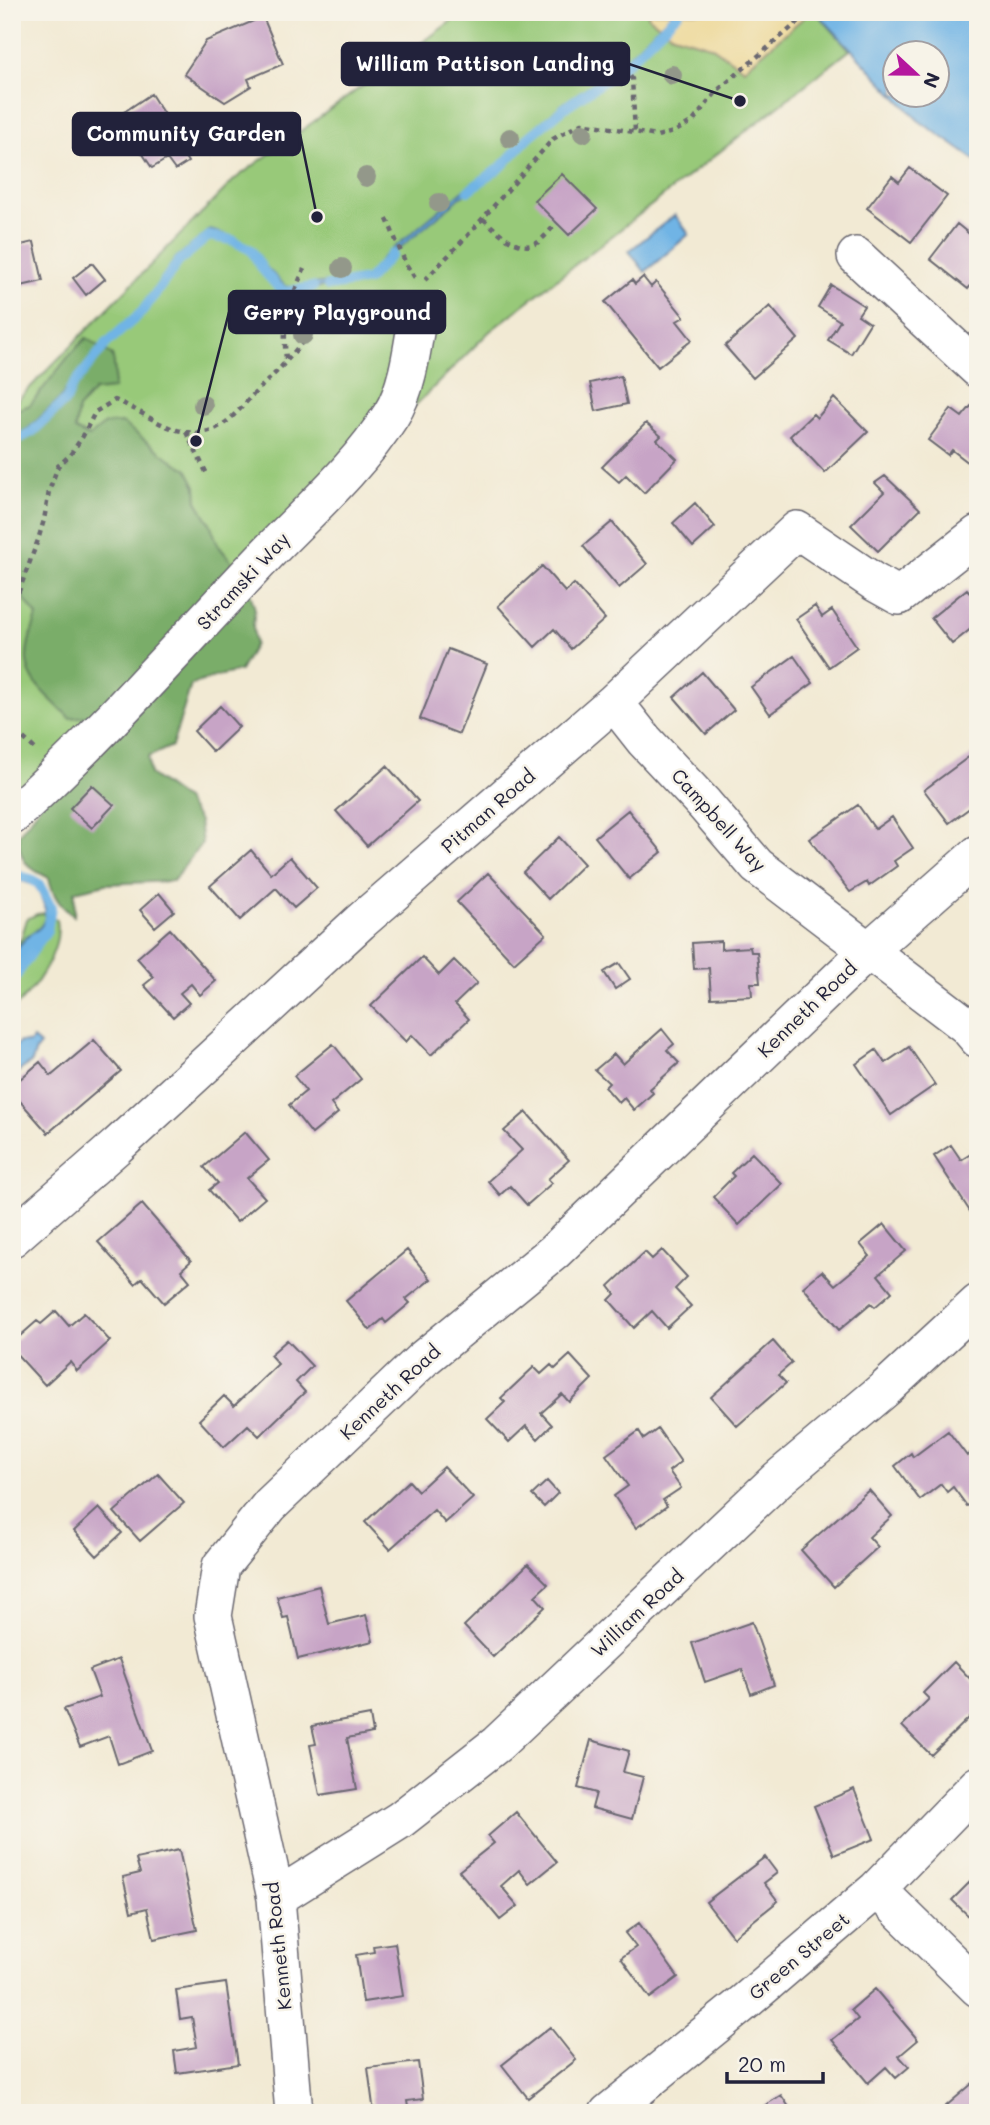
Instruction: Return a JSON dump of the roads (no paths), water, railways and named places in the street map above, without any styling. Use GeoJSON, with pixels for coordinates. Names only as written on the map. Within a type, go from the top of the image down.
{"type":"FeatureCollection","features":[{"type":"Feature","properties":{"kind":"street"},"geometry":{"type":"LineString","coordinates":[[856,256],[978,369]]}},
{"type":"Feature","properties":{"kind":"street","name":"Stramski Way"},"geometry":{"type":"LineString","coordinates":[[12,816],[181,648],[264,557],[358,462],[393,412],[409,367],[418,313]]}},
{"type":"Feature","properties":{"kind":"street","name":"Pitman Road"},"geometry":{"type":"LineString","coordinates":[[12,1238],[117,1146],[360,922],[614,702],[797,530],[899,596],[978,534]]}},
{"type":"Feature","properties":{"kind":"street","name":"Campbell Way"},"geometry":{"type":"LineString","coordinates":[[614,702],[644,740],[757,866],[967,1026],[978,1039]]}},
{"type":"Feature","properties":{"kind":"street","name":"Kenneth Road"},"geometry":{"type":"LineString","coordinates":[[295,2113],[276,1898],[213,1616],[221,1566],[270,1505],[413,1368],[554,1252],[868,951],[978,854]]}},
{"type":"Feature","properties":{"kind":"street","name":"William Road"},"geometry":{"type":"LineString","coordinates":[[276,1898],[400,1821],[497,1744],[778,1479],[886,1388],[978,1303]]}},
{"type":"Feature","properties":{"kind":"street","name":"Green Street"},"geometry":{"type":"LineString","coordinates":[[608,2113],[746,2001],[877,1889],[978,1786]]}},
{"type":"Feature","properties":{"kind":"street"},"geometry":{"type":"LineString","coordinates":[[877,1889],[978,1988]]}},
{"type":"Feature","properties":{"kind":"water"},"geometry":{"type":"Polygon","coordinates":[[[673,12],[679,12],[620,70],[568,105],[529,137],[501,167],[469,190],[384,261],[368,280],[285,292],[263,270],[251,250],[232,240],[209,236],[179,261],[142,312],[107,343],[71,388],[67,399],[32,432],[12,442],[12,438],[29,428],[62,397],[105,340],[139,310],[176,258],[210,230],[234,237],[254,248],[265,266],[286,287],[367,278],[382,258],[467,187],[499,164],[527,134],[565,102],[616,68],[673,12]]]}},
{"type":"Feature","properties":{"kind":"water"},"geometry":{"type":"Polygon","coordinates":[[[816,12],[978,12],[978,162],[918,120],[907,108],[951,108],[951,38],[881,38],[881,81],[816,12]]]}},
{"type":"Feature","properties":{"kind":"water"},"geometry":{"type":"Polygon","coordinates":[[[675,215],[689,234],[645,272],[629,251],[675,215]]]}},
{"type":"Feature","properties":{"kind":"water"},"geometry":{"type":"Polygon","coordinates":[[[12,874],[39,884],[50,911],[47,930],[12,983],[12,953],[42,924],[45,913],[35,885],[12,878],[12,874]]]}},
{"type":"Feature","properties":{"kind":"water"},"geometry":{"type":"Polygon","coordinates":[[[33,1039],[40,1045],[32,1062],[12,1076],[12,1049],[20,1042],[30,1043],[33,1039]]]}},
{"type":"Feature","properties":{"kind":"waterway"},"geometry":{"type":"LineString","coordinates":[[468,191],[501,167],[529,137],[568,105],[620,70],[679,12]]}},
{"type":"Feature","properties":{"kind":"waterway"},"geometry":{"type":"LineString","coordinates":[[12,442],[32,432],[67,399],[71,388],[107,343],[142,312],[179,261],[209,236],[232,240],[251,250],[263,270],[285,292],[313,287]]}},
{"type":"Feature","properties":{"kind":"waterway"},"geometry":{"type":"LineString","coordinates":[[328,286],[368,280],[392,254]]}},
{"type":"Feature","properties":{"kind":"waterway"},"geometry":{"type":"LineString","coordinates":[[12,874],[39,884],[51,907],[47,930],[16,976]]}},
{"type":"Feature","properties":{"kind":"place","name":"William Pattison Landing"},"geometry":{"type":"Point","coordinates":[740,101]}},
{"type":"Feature","properties":{"kind":"place","name":"Community Garden"},"geometry":{"type":"Point","coordinates":[317,217]}},
{"type":"Feature","properties":{"kind":"place","name":"Gerry Playground"},"geometry":{"type":"Point","coordinates":[196,441]}}]}
